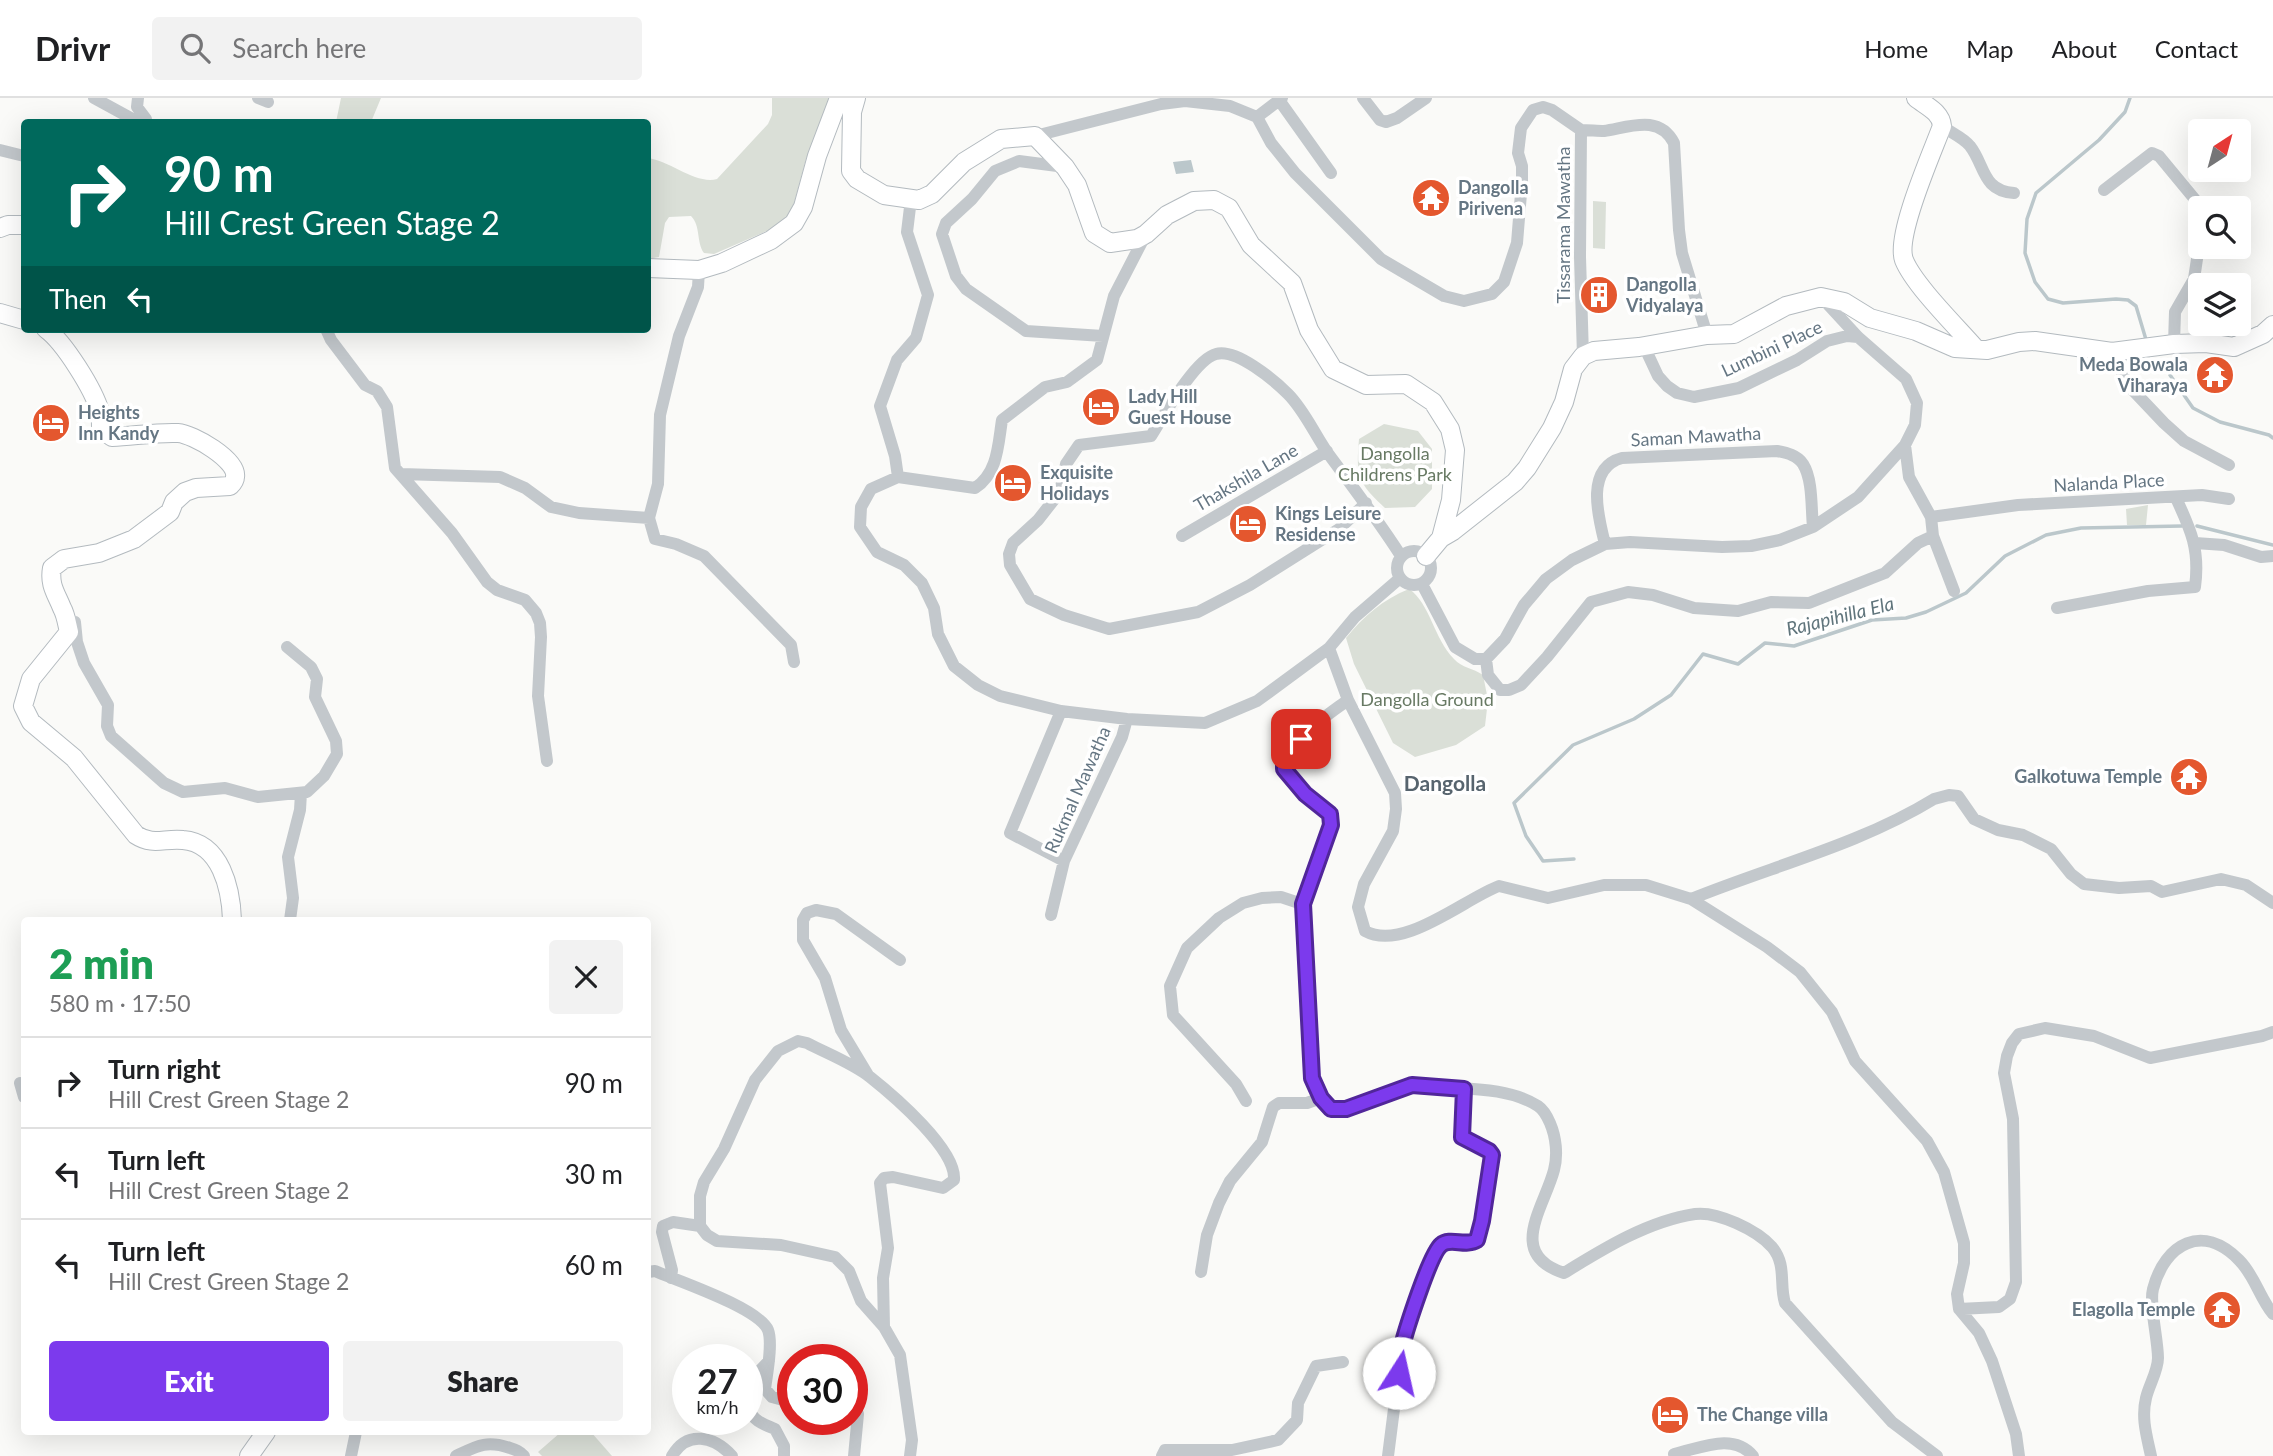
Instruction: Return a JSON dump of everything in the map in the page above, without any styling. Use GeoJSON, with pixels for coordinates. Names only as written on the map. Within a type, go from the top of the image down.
{"type":"FeatureCollection","features":[{"type":"Feature","properties":{"kind":"street"},"geometry":{"type":"LineString","coordinates":[[94,98],[138,119]]}},
{"type":"Feature","properties":{"kind":"street"},"geometry":{"type":"LineString","coordinates":[[651,268],[699,270],[722,263],[771,240],[794,223],[803,207],[817,156],[839,98]]}},
{"type":"Feature","properties":{"kind":"street"},"geometry":{"type":"LineString","coordinates":[[856,98],[852,112],[851,171],[857,179],[884,195],[919,200],[932,194],[964,162],[1001,139],[1035,136],[1185,99],[1230,106],[1257,117],[1280,99],[1331,173]]}},
{"type":"Feature","properties":{"kind":"street"},"geometry":{"type":"LineString","coordinates":[[1363,98],[1380,120],[1386,122],[1397,118],[1426,98]]}},
{"type":"Feature","properties":{"kind":"street"},"geometry":{"type":"LineString","coordinates":[[1916,98],[1935,112],[1941,119],[1942,126],[1905,228],[1902,248],[1905,260],[1919,282],[1976,349]]}},
{"type":"Feature","properties":{"kind":"street"},"geometry":{"type":"LineString","coordinates":[[134,101],[141,119]]}},
{"type":"Feature","properties":{"kind":"street","name":"Tissarama Mawatha"},"geometry":{"type":"LineString","coordinates":[[1257,117],[1271,143],[1295,173],[1381,259],[1444,296],[1464,301],[1492,294],[1504,282],[1517,243],[1522,196],[1522,166],[1518,153],[1521,128],[1533,110],[1543,107],[1552,110],[1581,130],[1580,257],[1583,356]]}},
{"type":"Feature","properties":{"kind":"street"},"geometry":{"type":"LineString","coordinates":[[1581,130],[1604,131],[1633,124],[1654,125],[1670,135],[1675,152],[1682,253],[1707,335]]}},
{"type":"Feature","properties":{"kind":"street"},"geometry":{"type":"LineString","coordinates":[[1942,126],[1970,145],[1986,180],[2006,192],[2014,192]]}},
{"type":"Feature","properties":{"kind":"street"},"geometry":{"type":"LineString","coordinates":[[1035,136],[1065,167],[1077,185],[1094,233],[1110,243],[1137,239],[1167,215],[1194,201],[1214,200],[1229,208],[1251,244],[1292,283],[1310,330],[1333,369],[1366,385],[1406,384],[1433,402],[1450,429],[1455,450],[1451,500],[1441,538]]}},
{"type":"Feature","properties":{"kind":"street"},"geometry":{"type":"LineString","coordinates":[[0,150],[21,155]]}},
{"type":"Feature","properties":{"kind":"street"},"geometry":{"type":"LineString","coordinates":[[2104,190],[2151,153],[2158,156],[2192,196]]}},
{"type":"Feature","properties":{"kind":"street"},"geometry":{"type":"LineString","coordinates":[[1065,167],[1019,162],[995,171],[972,200],[946,223],[942,234],[956,276],[966,289],[1026,331],[1103,336]]}},
{"type":"Feature","properties":{"kind":"street"},"geometry":{"type":"LineString","coordinates":[[898,477],[895,456],[880,406],[897,360],[916,338],[928,295],[906,232],[911,199]]}},
{"type":"Feature","properties":{"kind":"street"},"geometry":{"type":"LineString","coordinates":[[0,228],[21,225]]}},
{"type":"Feature","properties":{"kind":"street"},"geometry":{"type":"LineString","coordinates":[[1146,234],[1114,296],[1097,360],[1067,382],[1045,387],[1002,420],[995,461],[984,482],[975,488],[898,477],[871,489],[860,507],[860,527],[877,552],[904,565],[922,583],[934,608],[938,634],[954,666],[978,685],[1000,696],[1061,711],[1128,719],[1205,723],[1257,701],[1329,648],[1354,617],[1399,579]]}},
{"type":"Feature","properties":{"kind":"street"},"geometry":{"type":"LineString","coordinates":[[2174,344],[2175,312],[2194,279],[2197,259]]}},
{"type":"Feature","properties":{"kind":"street"},"geometry":{"type":"LineString","coordinates":[[699,270],[698,287],[679,335],[660,415],[658,484],[649,518],[655,539],[676,544],[704,556],[791,645],[794,662]]}},
{"type":"Feature","properties":{"kind":"street"},"geometry":{"type":"LineString","coordinates":[[1423,584],[1455,647],[1475,659],[1486,659],[1505,639],[1524,605],[1546,579],[1572,560],[1605,544],[1630,542],[1722,547],[1780,540],[1813,527],[1858,497],[1905,445],[1915,425],[1917,403],[1906,379],[1858,337],[1821,297]]}},
{"type":"Feature","properties":{"kind":"street"},"geometry":{"type":"LineString","coordinates":[[1426,556],[1441,538],[1515,482],[1527,468],[1552,428],[1564,401],[1573,369],[1583,356],[1594,351],[1707,335],[1734,334],[1786,306],[1821,297],[1844,302],[1870,318],[1916,331],[1955,348],[1987,350],[2035,341],[2112,352],[2174,344],[2206,343],[2234,347],[2263,334],[2273,325]]}},
{"type":"Feature","properties":{"kind":"street"},"geometry":{"type":"LineString","coordinates":[[0,313],[21,319]]}},
{"type":"Feature","properties":{"kind":"street"},"geometry":{"type":"LineString","coordinates":[[51,333],[86,383],[100,412],[101,429],[112,438],[180,433],[215,450],[228,461],[235,473],[235,479],[230,486],[196,488],[185,492],[174,502],[170,512],[134,539],[99,553],[64,559],[52,568],[50,579],[55,596],[63,609],[69,632],[31,679],[23,706],[31,722],[74,758],[136,835],[146,841],[183,840],[197,843],[209,851],[222,868],[231,900],[232,917]]}},
{"type":"Feature","properties":{"kind":"street"},"geometry":{"type":"LineString","coordinates":[[328,333],[365,385],[377,391],[387,407],[395,468],[452,533],[487,582],[497,590],[525,600],[536,612],[541,637],[538,696],[547,761]]}},
{"type":"Feature","properties":{"kind":"street","name":"Lumbini Place"},"geometry":{"type":"LineString","coordinates":[[1644,346],[1658,376],[1667,386],[1677,393],[1694,397],[1739,388],[1797,360],[1827,341],[1858,337]]}},
{"type":"Feature","properties":{"kind":"street"},"geometry":{"type":"LineString","coordinates":[[1366,503],[1339,529],[1250,585],[1198,612],[1109,629],[1064,615],[1030,599],[1010,565],[1009,554],[1013,543],[1038,520],[1060,492],[1066,464],[1079,445],[1151,436],[1183,384],[1213,354],[1224,352],[1242,358],[1289,395],[1327,452],[1366,503],[1401,556]]}},
{"type":"Feature","properties":{"kind":"street"},"geometry":{"type":"LineString","coordinates":[[2112,352],[2128,385],[2164,423],[2184,441],[2229,465]]}},
{"type":"Feature","properties":{"kind":"street"},"geometry":{"type":"LineString","coordinates":[[1905,445],[1909,477],[1931,517],[1933,536],[1954,591]]}},
{"type":"Feature","properties":{"kind":"street","name":"Saman Mawatha"},"geometry":{"type":"LineString","coordinates":[[1605,544],[1596,488],[1603,470],[1611,461],[1622,458],[1777,451],[1793,454],[1803,463],[1809,483],[1813,527]]}},
{"type":"Feature","properties":{"kind":"street","name":"Thakshila Lane"},"geometry":{"type":"LineString","coordinates":[[1182,536],[1327,452]]}},
{"type":"Feature","properties":{"kind":"street"},"geometry":{"type":"LineString","coordinates":[[401,474],[500,477],[525,488],[551,507],[579,513],[649,518]]}},
{"type":"Feature","properties":{"kind":"street"},"geometry":{"type":"LineString","coordinates":[[2176,498],[2202,495],[2229,499]]}},
{"type":"Feature","properties":{"kind":"street","name":"Nalanda Place"},"geometry":{"type":"LineString","coordinates":[[1931,517],[2018,505],[2176,498],[2195,543],[2195,587],[2148,592],[2057,608]]}},
{"type":"Feature","properties":{"kind":"street"},"geometry":{"type":"LineString","coordinates":[[1486,659],[1488,675],[1500,690],[1509,690],[1521,685],[1548,657],[1591,602],[1628,592],[1653,595],[1694,608],[1738,611],[1771,602],[1810,603],[1885,573],[1918,544],[1933,536]]}},
{"type":"Feature","properties":{"kind":"street"},"geometry":{"type":"LineString","coordinates":[[2195,543],[2224,545],[2261,557],[2273,556]]}},
{"type":"Feature","properties":{"kind":"street"},"geometry":{"type":"LineString","coordinates":[[1416,551],[1426,556],[1432,571],[1423,584],[1407,585],[1399,579],[1396,568],[1401,556],[1416,551]]}},
{"type":"Feature","properties":{"kind":"street"},"geometry":{"type":"LineString","coordinates":[[63,609],[70,612],[75,622],[77,642],[85,663],[108,705],[107,726],[111,736],[164,783],[183,792],[225,788],[258,797],[301,793],[307,792],[324,776],[337,754],[335,741],[315,697],[317,679],[311,667],[286,647]]}},
{"type":"Feature","properties":{"kind":"street"},"geometry":{"type":"LineString","coordinates":[[1329,648],[1348,700],[1395,793],[1396,809],[1392,831],[1364,884],[1358,907],[1365,931],[1374,936],[1403,933],[1435,921],[1499,886],[1548,898],[1604,885],[1646,885],[1691,899],[1767,947],[1800,972],[1832,1012],[1855,1061],[1927,1141],[1944,1172],[1964,1243],[1964,1263],[1957,1294],[1959,1309],[1979,1333],[1992,1361],[2016,1434],[2019,1456]]}},
{"type":"Feature","properties":{"kind":"street"},"geometry":{"type":"LineString","coordinates":[[1348,700],[1313,727],[1284,760],[1284,769],[1298,786],[1330,814],[1331,825],[1303,904],[1312,1078],[1321,1098],[1331,1109],[1346,1109],[1412,1085],[1508,1094],[1539,1106],[1546,1114],[1554,1133],[1556,1151],[1555,1169],[1533,1225],[1533,1241],[1536,1256],[1550,1269],[1564,1273],[1597,1252],[1653,1226],[1697,1214],[1721,1218],[1749,1229],[1773,1248],[1783,1272],[1782,1293],[1785,1303],[1892,1422],[1937,1456]]}},
{"type":"Feature","properties":{"kind":"street"},"geometry":{"type":"LineString","coordinates":[[1061,711],[1010,833],[1064,861]]}},
{"type":"Feature","properties":{"kind":"street","name":"Rukmal Mawatha"},"geometry":{"type":"LineString","coordinates":[[1051,915],[1064,861],[1128,719]]}},
{"type":"Feature","properties":{"kind":"street"},"geometry":{"type":"LineString","coordinates":[[290,917],[293,898],[288,857],[300,810],[301,793]]}},
{"type":"Feature","properties":{"kind":"street"},"geometry":{"type":"LineString","coordinates":[[1691,899],[1746,876],[1826,850],[1934,799],[1949,795],[1958,796],[1974,819],[1998,830],[2023,835],[2051,849],[2071,874],[2084,884],[2119,888],[2151,886],[2162,892],[2221,879],[2246,885],[2273,903]]}},
{"type":"Feature","properties":{"kind":"street"},"geometry":{"type":"LineString","coordinates":[[1246,1101],[1236,1084],[1173,1015],[1170,986],[1187,948],[1219,918],[1243,903],[1281,897],[1303,904]]}},
{"type":"Feature","properties":{"kind":"street"},"geometry":{"type":"LineString","coordinates":[[868,1075],[841,1030],[825,978],[803,940],[803,920],[807,913],[816,909],[836,914],[900,960]]}},
{"type":"Feature","properties":{"kind":"street"},"geometry":{"type":"LineString","coordinates":[[1959,1309],[1999,1307],[2011,1299],[2016,1282],[2013,1119],[2004,1073],[2012,1043],[2020,1034],[2045,1028],[2094,1036],[2150,1058],[2273,1032]]}},
{"type":"Feature","properties":{"kind":"street"},"geometry":{"type":"LineString","coordinates":[[884,1327],[883,1278],[888,1248],[880,1183],[884,1178],[893,1177],[943,1188],[954,1180],[952,1162],[936,1139],[868,1075],[807,1043],[798,1041],[778,1051],[755,1080],[724,1149],[704,1182],[700,1196],[700,1226],[707,1235],[718,1241],[780,1245],[835,1257],[849,1271],[861,1301],[884,1327],[900,1355],[912,1440],[910,1456]]}},
{"type":"Feature","properties":{"kind":"street"},"geometry":{"type":"LineString","coordinates":[[1388,1456],[1402,1346],[1428,1270],[1440,1246],[1447,1242],[1471,1243],[1477,1240],[1482,1221],[1492,1155],[1462,1137],[1464,1089]]}},
{"type":"Feature","properties":{"kind":"street"},"geometry":{"type":"LineString","coordinates":[[1201,1272],[1208,1235],[1219,1203],[1230,1181],[1262,1142],[1273,1107],[1279,1102],[1307,1102],[1321,1098]]}},
{"type":"Feature","properties":{"kind":"street"},"geometry":{"type":"LineString","coordinates":[[671,1278],[672,1270],[662,1232],[663,1226],[673,1222],[700,1226]]}},
{"type":"Feature","properties":{"kind":"street"},"geometry":{"type":"LineString","coordinates":[[2151,1456],[2143,1416],[2158,1361],[2153,1290],[2167,1259],[2183,1243],[2199,1240],[2216,1244],[2238,1259],[2255,1280],[2273,1314]]}},
{"type":"Feature","properties":{"kind":"street"},"geometry":{"type":"LineString","coordinates":[[651,1272],[740,1306],[761,1320],[769,1331],[765,1389],[777,1398]]}},
{"type":"Feature","properties":{"kind":"street"},"geometry":{"type":"LineString","coordinates":[[763,1367],[769,1361]]}},
{"type":"Feature","properties":{"kind":"street"},"geometry":{"type":"LineString","coordinates":[[1162,1456],[1165,1450],[1233,1450],[1279,1440],[1297,1419],[1298,1403],[1316,1367],[1343,1362]]}},
{"type":"Feature","properties":{"kind":"street"},"geometry":{"type":"LineString","coordinates":[[763,1424],[775,1429],[783,1446],[784,1456]]}},
{"type":"Feature","properties":{"kind":"street"},"geometry":{"type":"LineString","coordinates":[[249,1456],[264,1435]]}},
{"type":"Feature","properties":{"kind":"street"},"geometry":{"type":"LineString","coordinates":[[351,1456],[355,1435]]}},
{"type":"Feature","properties":{"kind":"street"},"geometry":{"type":"LineString","coordinates":[[854,1456],[856,1435]]}},
{"type":"Feature","properties":{"kind":"street"},"geometry":{"type":"LineString","coordinates":[[672,1456],[679,1444],[686,1440],[702,1438],[726,1449],[732,1456]]}},
{"type":"Feature","properties":{"kind":"street"},"geometry":{"type":"LineString","coordinates":[[1674,1454],[1728,1441],[1747,1449],[1753,1456]]}},
{"type":"Feature","properties":{"kind":"street"},"geometry":{"type":"LineString","coordinates":[[456,1456],[480,1445],[494,1443],[520,1451],[524,1456]]}},
{"type":"Feature","properties":{"kind":"green space"},"geometry":{"type":"Polygon","coordinates":[[[341,98],[381,98],[372,119],[337,119],[341,98]]]}},
{"type":"Feature","properties":{"kind":"green space"},"geometry":{"type":"Polygon","coordinates":[[[772,98],[830,98],[806,159],[793,207],[786,218],[776,227],[714,254],[704,253],[691,216],[669,217],[665,223],[659,257],[651,258],[651,159],[701,179],[717,179],[768,124],[772,115],[772,98]]]}},
{"type":"Feature","properties":{"kind":"green space"},"geometry":{"type":"Polygon","coordinates":[[[1593,201],[1606,202],[1605,249],[1593,248],[1593,201]]]}},
{"type":"Feature","properties":{"kind":"green space","name":"Dangolla Childrens Park"},"geometry":{"type":"Polygon","coordinates":[[[1384,424],[1418,431],[1432,449],[1432,489],[1415,507],[1385,508],[1360,478],[1359,439],[1384,424]]]}},
{"type":"Feature","properties":{"kind":"green space"},"geometry":{"type":"Polygon","coordinates":[[[2148,505],[2146,525],[2127,525],[2126,509],[2148,505]]]}},
{"type":"Feature","properties":{"kind":"green space","name":"Dangolla Ground"},"geometry":{"type":"Polygon","coordinates":[[[1409,589],[1422,603],[1447,651],[1461,664],[1483,675],[1488,700],[1485,726],[1456,745],[1415,757],[1393,743],[1354,664],[1346,638],[1374,609],[1409,589]]]}},
{"type":"Feature","properties":{"kind":"green space"},"geometry":{"type":"Polygon","coordinates":[[[558,1435],[594,1435],[612,1456],[542,1456],[538,1452],[558,1435]]]}},
{"type":"Feature","properties":{"kind":"shaded area"},"geometry":{"type":"Polygon","coordinates":[[[1191,160],[1194,172],[1176,174],[1173,162],[1191,160]]]}},
{"type":"Feature","properties":{"kind":"waterway","name":"Rajapihilla Ela"},"geometry":{"type":"LineString","coordinates":[[2130,98],[2125,112],[2099,140],[2036,193],[2027,219],[2025,253],[2035,282],[2048,299],[2063,303],[2128,300],[2136,306],[2147,343]]}},
{"type":"Feature","properties":{"kind":"waterway","name":"Rajapihilla Ela"},"geometry":{"type":"LineString","coordinates":[[2170,375],[2193,408],[2220,422],[2273,438]]}},
{"type":"Feature","properties":{"kind":"waterway","name":"Rajapihilla Ela"},"geometry":{"type":"LineString","coordinates":[[1574,859],[1543,861],[1526,836],[1514,803],[1573,745],[1634,719],[1671,695],[1703,654],[1738,664],[1765,643],[1794,646],[1872,620],[1906,618],[1926,612],[1966,593],[2005,556],[2046,535],[2081,528],[2182,526]]}},
{"type":"Feature","properties":{"kind":"waterway","name":"Rajapihilla Ela"},"geometry":{"type":"LineString","coordinates":[[2197,526],[2273,545]]}},
{"type":"Feature","properties":{"kind":"place","name":"Dangolla Pirivena"},"geometry":{"type":"Point","coordinates":[1431,198]}},
{"type":"Feature","properties":{"kind":"place","name":"Dangolla Vidyalaya"},"geometry":{"type":"Point","coordinates":[1599,295]}},
{"type":"Feature","properties":{"kind":"place","name":"Meda Bowala Viharaya"},"geometry":{"type":"Point","coordinates":[2215,375]}},
{"type":"Feature","properties":{"kind":"place","name":"Lady Hill Guest House"},"geometry":{"type":"Point","coordinates":[1101,407]}},
{"type":"Feature","properties":{"kind":"place","name":"Heights Inn Kandy"},"geometry":{"type":"Point","coordinates":[51,423]}},
{"type":"Feature","properties":{"kind":"place","name":"Exquisite Holidays"},"geometry":{"type":"Point","coordinates":[1013,483]}},
{"type":"Feature","properties":{"kind":"place","name":"Kings Leisure Residense"},"geometry":{"type":"Point","coordinates":[1248,524]}},
{"type":"Feature","properties":{"kind":"place","name":"Galkotuwa Temple"},"geometry":{"type":"Point","coordinates":[2189,777]}},
{"type":"Feature","properties":{"kind":"place","name":"Elagolla Temple"},"geometry":{"type":"Point","coordinates":[2222,1310]}},
{"type":"Feature","properties":{"kind":"place","name":"The Change villa"},"geometry":{"type":"Point","coordinates":[1670,1415]}},
{"type":"Feature","properties":{"kind":"district","name":"Dangolla"},"geometry":{"type":"Point","coordinates":[1445,784]}},
{"type":"Feature","properties":{"kind":"route"},"geometry":{"type":"LineString","coordinates":[[1301,739],[1284,760],[1284,769],[1305,794],[1330,814],[1331,825],[1303,904],[1312,1078],[1321,1098],[1331,1109],[1346,1109],[1412,1085],[1464,1089],[1462,1137],[1492,1155],[1477,1240],[1471,1243],[1447,1242],[1440,1246],[1428,1270],[1402,1346],[1399,1373]]}}]}
